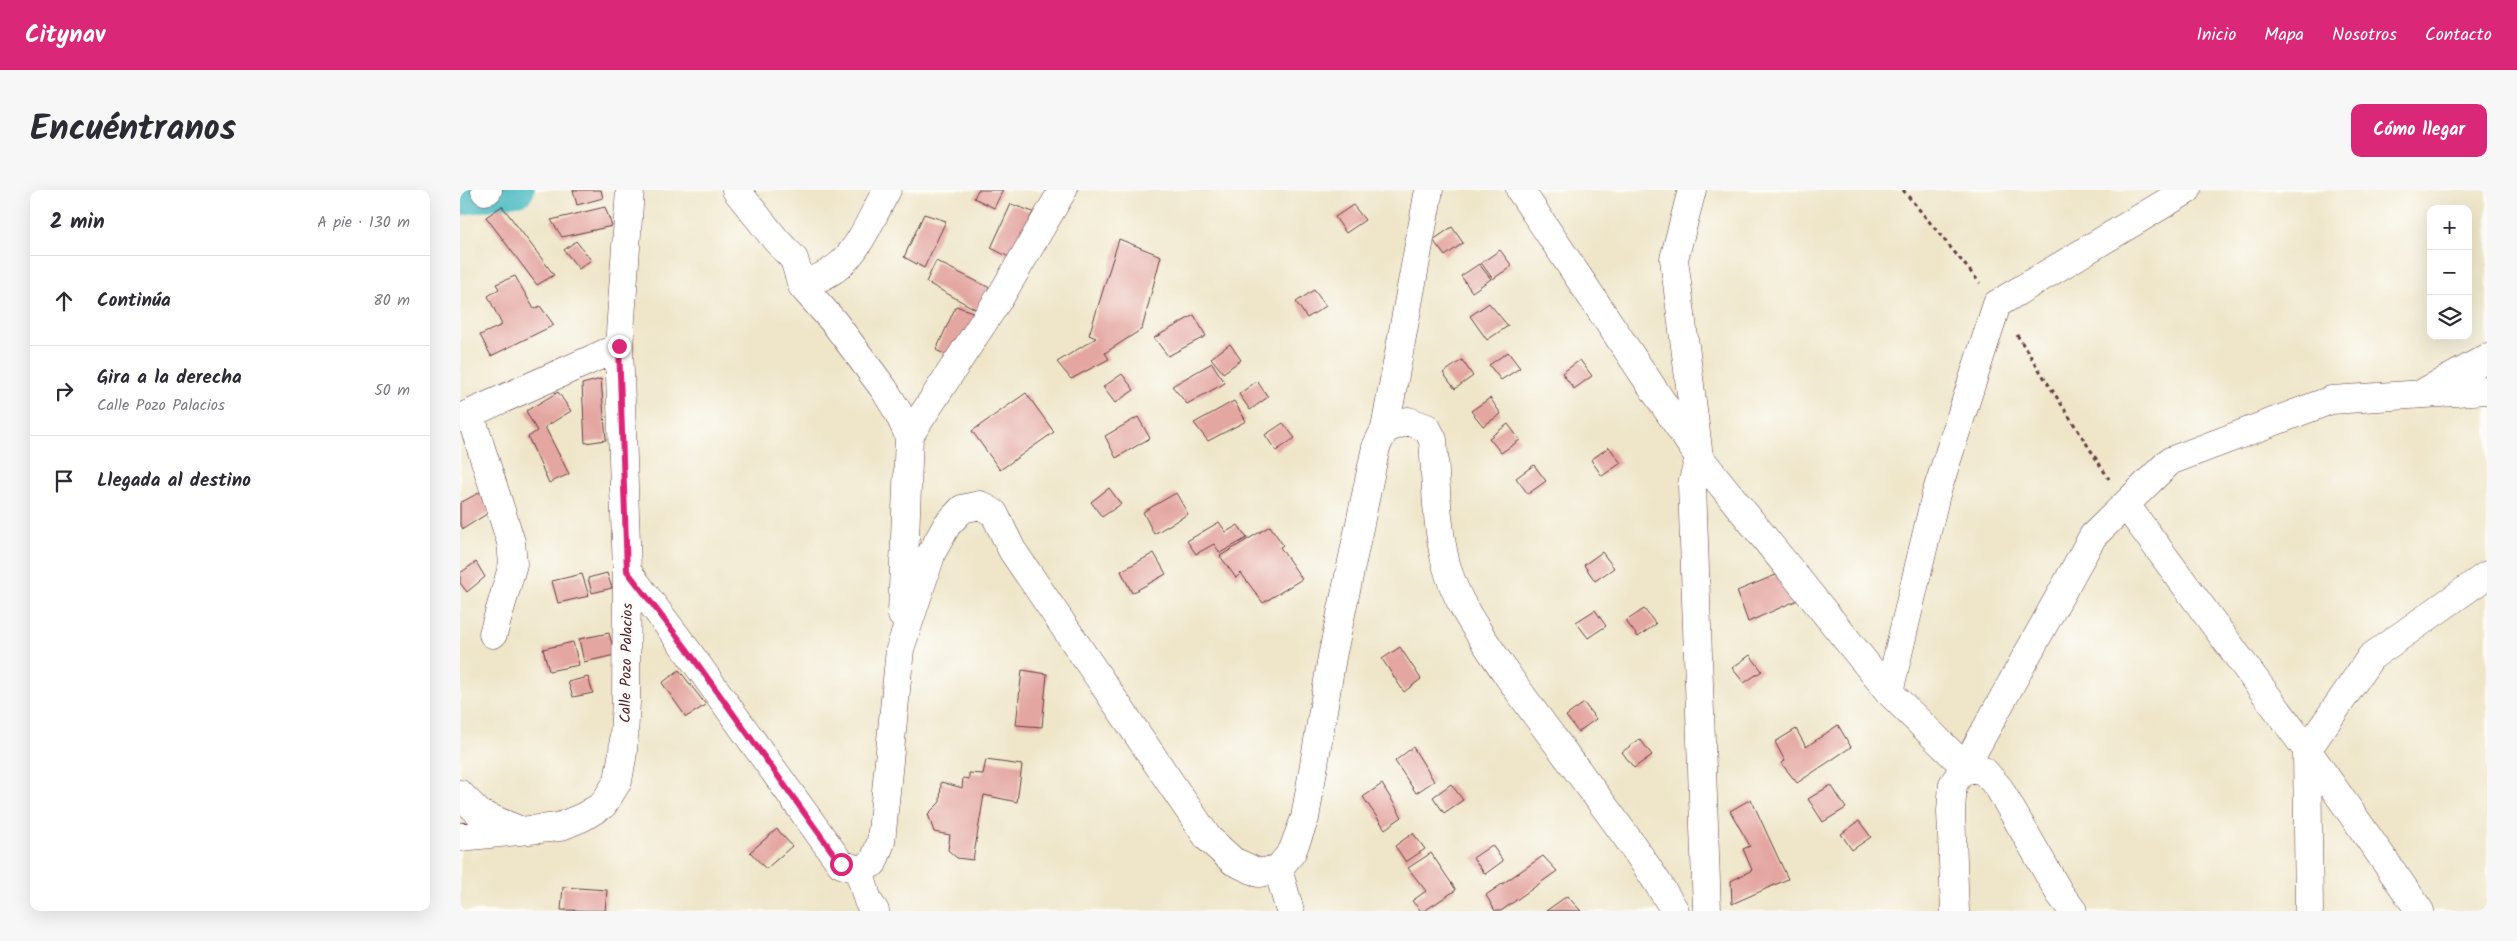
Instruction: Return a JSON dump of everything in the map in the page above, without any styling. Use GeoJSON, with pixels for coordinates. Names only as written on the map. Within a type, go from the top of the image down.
{"type":"FeatureCollection","features":[{"type":"Feature","properties":{"kind":"street","name":"Calle Pozo Palacios"},"geometry":{"type":"LineString","coordinates":[[460,838],[559,827],[583,817],[602,805],[618,781],[623,752],[626,702],[627,571],[619,346],[630,190]]}},
{"type":"Feature","properties":{"kind":"street"},"geometry":{"type":"LineString","coordinates":[[627,571],[686,648],[841,864],[858,870],[872,863],[881,842],[900,649],[908,436],[898,412],[884,389],[834,322],[802,286],[794,259],[776,240],[736,190]]}},
{"type":"Feature","properties":{"kind":"street"},"geometry":{"type":"LineString","coordinates":[[802,286],[827,274],[842,264],[852,253],[886,190]]}},
{"type":"Feature","properties":{"kind":"street"},"geometry":{"type":"LineString","coordinates":[[908,436],[1002,294],[1063,190]]}},
{"type":"Feature","properties":{"kind":"street"},"geometry":{"type":"LineString","coordinates":[[900,649],[932,552],[947,524],[962,509],[980,505],[994,513],[1012,550],[1208,838],[1233,861],[1259,873],[1278,869],[1292,852],[1305,818],[1332,657],[1376,447],[1385,428],[1430,190]]}},
{"type":"Feature","properties":{"kind":"street"},"geometry":{"type":"LineString","coordinates":[[1520,190],[1699,457],[1889,692],[1965,767],[1984,771],[1999,788],[2060,894],[2073,911]]}},
{"type":"Feature","properties":{"kind":"street"},"geometry":{"type":"LineString","coordinates":[[1692,190],[1674,259],[1699,457],[1692,485],[1707,911]]}},
{"type":"Feature","properties":{"kind":"street"},"geometry":{"type":"LineString","coordinates":[[1889,692],[1936,494],[1997,304],[2187,190]]}},
{"type":"Feature","properties":{"kind":"street"},"geometry":{"type":"LineString","coordinates":[[493,634],[513,564],[511,542],[465,416],[619,346]]}},
{"type":"Feature","properties":{"kind":"street"},"geometry":{"type":"LineString","coordinates":[[2418,395],[2487,358]]}},
{"type":"Feature","properties":{"kind":"street"},"geometry":{"type":"LineString","coordinates":[[1955,911],[1951,811],[1953,784],[1965,767],[2093,536],[2170,461],[2330,400],[2487,390]]}},
{"type":"Feature","properties":{"kind":"street"},"geometry":{"type":"LineString","coordinates":[[1385,428],[1408,421],[1427,428],[1433,440],[1440,533],[1446,565],[1462,604],[1533,712],[1600,798],[1653,874],[1675,911]]}},
{"type":"Feature","properties":{"kind":"street"},"geometry":{"type":"LineString","coordinates":[[2126,505],[2307,750],[2420,911]]}},
{"type":"Feature","properties":{"kind":"street"},"geometry":{"type":"LineString","coordinates":[[2309,911],[2307,750],[2371,658],[2487,575]]}},
{"type":"Feature","properties":{"kind":"street"},"geometry":{"type":"LineString","coordinates":[[460,794],[480,814],[522,831]]}},
{"type":"Feature","properties":{"kind":"street"},"geometry":{"type":"LineString","coordinates":[[1278,869],[1290,911]]}},
{"type":"Feature","properties":{"kind":"street"},"geometry":{"type":"LineString","coordinates":[[858,870],[868,901],[875,911]]}},
{"type":"Feature","properties":{"kind":"path"},"geometry":{"type":"LineString","coordinates":[[1903,190],[1997,304],[2126,505]]}},
{"type":"Feature","properties":{"kind":"building"},"geometry":{"type":"Polygon","coordinates":[[[573,190],[601,190],[603,198],[577,205],[573,190]]]}},
{"type":"Feature","properties":{"kind":"building"},"geometry":{"type":"Polygon","coordinates":[[[978,190],[1003,190],[994,208],[974,198],[978,190]]]}},
{"type":"Feature","properties":{"kind":"building"},"geometry":{"type":"Polygon","coordinates":[[[1011,204],[1033,212],[1011,258],[991,248],[1011,204]]]}},
{"type":"Feature","properties":{"kind":"building"},"geometry":{"type":"Polygon","coordinates":[[[1353,205],[1365,220],[1346,233],[1335,217],[1353,205]]]}},
{"type":"Feature","properties":{"kind":"building"},"geometry":{"type":"Polygon","coordinates":[[[502,206],[554,275],[537,285],[486,217],[502,206]]]}},
{"type":"Feature","properties":{"kind":"building"},"geometry":{"type":"Polygon","coordinates":[[[605,207],[612,226],[562,237],[551,220],[605,207]]]}},
{"type":"Feature","properties":{"kind":"building"},"geometry":{"type":"Polygon","coordinates":[[[924,214],[946,221],[924,268],[904,257],[924,214]]]}},
{"type":"Feature","properties":{"kind":"building"},"geometry":{"type":"Polygon","coordinates":[[[1452,227],[1463,243],[1445,256],[1433,240],[1452,227]]]}},
{"type":"Feature","properties":{"kind":"building"},"geometry":{"type":"Polygon","coordinates":[[[1119,239],[1161,256],[1142,329],[1105,353],[1109,359],[1071,379],[1057,362],[1096,338],[1089,335],[1119,239]]]}},
{"type":"Feature","properties":{"kind":"building"},"geometry":{"type":"Polygon","coordinates":[[[576,241],[591,260],[579,269],[564,250],[576,241]]]}},
{"type":"Feature","properties":{"kind":"building"},"geometry":{"type":"Polygon","coordinates":[[[1500,250],[1512,266],[1493,279],[1481,263],[1500,250]]]}},
{"type":"Feature","properties":{"kind":"building"},"geometry":{"type":"Polygon","coordinates":[[[936,261],[990,288],[977,310],[926,282],[936,261]]]}},
{"type":"Feature","properties":{"kind":"building"},"geometry":{"type":"Polygon","coordinates":[[[1479,264],[1491,279],[1472,292],[1461,276],[1479,264]]]}},
{"type":"Feature","properties":{"kind":"building"},"geometry":{"type":"Polygon","coordinates":[[[515,276],[534,309],[540,306],[554,325],[491,356],[480,335],[502,325],[488,296],[499,289],[496,284],[515,276]]]}},
{"type":"Feature","properties":{"kind":"building"},"geometry":{"type":"Polygon","coordinates":[[[1314,290],[1326,306],[1307,318],[1296,302],[1314,290]]]}},
{"type":"Feature","properties":{"kind":"building"},"geometry":{"type":"Polygon","coordinates":[[[1489,303],[1508,326],[1487,340],[1470,316],[1489,303]]]}},
{"type":"Feature","properties":{"kind":"building"},"geometry":{"type":"Polygon","coordinates":[[[956,306],[978,314],[956,360],[936,350],[956,306]]]}},
{"type":"Feature","properties":{"kind":"building"},"geometry":{"type":"Polygon","coordinates":[[[1194,315],[1206,336],[1168,356],[1154,338],[1194,315]]]}},
{"type":"Feature","properties":{"kind":"building"},"geometry":{"type":"Polygon","coordinates":[[[1230,344],[1241,360],[1223,373],[1211,358],[1230,344]]]}},
{"type":"Feature","properties":{"kind":"building"},"geometry":{"type":"Polygon","coordinates":[[[1508,352],[1520,368],[1501,380],[1489,365],[1508,352]]]}},
{"type":"Feature","properties":{"kind":"building"},"geometry":{"type":"Polygon","coordinates":[[[1462,360],[1473,376],[1455,389],[1443,373],[1462,360]]]}},
{"type":"Feature","properties":{"kind":"building"},"geometry":{"type":"Polygon","coordinates":[[[1580,360],[1592,376],[1574,389],[1562,373],[1580,360]]]}},
{"type":"Feature","properties":{"kind":"building"},"geometry":{"type":"Polygon","coordinates":[[[1212,363],[1225,383],[1187,404],[1172,386],[1212,363]]]}},
{"type":"Feature","properties":{"kind":"building"},"geometry":{"type":"Polygon","coordinates":[[[1122,374],[1134,390],[1115,403],[1103,387],[1122,374]]]}},
{"type":"Feature","properties":{"kind":"building"},"geometry":{"type":"Polygon","coordinates":[[[601,379],[606,440],[585,443],[582,384],[601,379]]]}},
{"type":"Feature","properties":{"kind":"building"},"geometry":{"type":"Polygon","coordinates":[[[1257,381],[1268,397],[1250,410],[1239,394],[1257,381]]]}},
{"type":"Feature","properties":{"kind":"building"},"geometry":{"type":"Polygon","coordinates":[[[558,392],[571,411],[545,427],[569,474],[549,483],[528,437],[537,431],[526,411],[558,392]]]}},
{"type":"Feature","properties":{"kind":"building"},"geometry":{"type":"Polygon","coordinates":[[[1026,393],[1054,432],[1000,470],[972,431],[1026,393]]]}},
{"type":"Feature","properties":{"kind":"building"},"geometry":{"type":"Polygon","coordinates":[[[1490,398],[1501,414],[1483,426],[1471,411],[1490,398]]]}},
{"type":"Feature","properties":{"kind":"building"},"geometry":{"type":"Polygon","coordinates":[[[1234,401],[1246,421],[1208,441],[1194,423],[1234,401]]]}},
{"type":"Feature","properties":{"kind":"building"},"geometry":{"type":"Polygon","coordinates":[[[1138,417],[1150,438],[1116,458],[1105,436],[1138,417]]]}},
{"type":"Feature","properties":{"kind":"building"},"geometry":{"type":"Polygon","coordinates":[[[1283,423],[1295,438],[1276,451],[1265,435],[1283,423]]]}},
{"type":"Feature","properties":{"kind":"building"},"geometry":{"type":"Polygon","coordinates":[[[1508,424],[1520,440],[1501,453],[1489,438],[1508,424]]]}},
{"type":"Feature","properties":{"kind":"building"},"geometry":{"type":"Polygon","coordinates":[[[1609,447],[1621,463],[1602,476],[1591,460],[1609,447]]]}},
{"type":"Feature","properties":{"kind":"building"},"geometry":{"type":"Polygon","coordinates":[[[1534,465],[1546,481],[1528,494],[1516,478],[1534,465]]]}},
{"type":"Feature","properties":{"kind":"building"},"geometry":{"type":"Polygon","coordinates":[[[1109,488],[1121,504],[1102,517],[1091,502],[1109,488]]]}},
{"type":"Feature","properties":{"kind":"building"},"geometry":{"type":"Polygon","coordinates":[[[484,490],[496,508],[463,529],[460,524],[460,503],[484,490]]]}},
{"type":"Feature","properties":{"kind":"building"},"geometry":{"type":"Polygon","coordinates":[[[1176,493],[1188,514],[1154,534],[1143,512],[1176,493]]]}},
{"type":"Feature","properties":{"kind":"building"},"geometry":{"type":"Polygon","coordinates":[[[1219,522],[1226,532],[1238,525],[1247,538],[1220,553],[1214,544],[1196,554],[1187,541],[1219,522]]]}},
{"type":"Feature","properties":{"kind":"building"},"geometry":{"type":"Polygon","coordinates":[[[1270,526],[1283,545],[1280,547],[1302,579],[1263,603],[1241,573],[1236,578],[1220,556],[1270,526]]]}},
{"type":"Feature","properties":{"kind":"building"},"geometry":{"type":"Polygon","coordinates":[[[1602,552],[1614,568],[1595,581],[1584,565],[1602,552]]]}},
{"type":"Feature","properties":{"kind":"building"},"geometry":{"type":"Polygon","coordinates":[[[1154,553],[1166,574],[1132,593],[1121,571],[1154,553]]]}},
{"type":"Feature","properties":{"kind":"building"},"geometry":{"type":"Polygon","coordinates":[[[476,562],[485,577],[467,592],[460,583],[460,573],[476,562]]]}},
{"type":"Feature","properties":{"kind":"building"},"geometry":{"type":"Polygon","coordinates":[[[1783,572],[1800,599],[1748,622],[1737,591],[1783,572]]]}},
{"type":"Feature","properties":{"kind":"building"},"geometry":{"type":"Polygon","coordinates":[[[607,573],[612,588],[592,593],[588,578],[607,573]]]}},
{"type":"Feature","properties":{"kind":"building"},"geometry":{"type":"Polygon","coordinates":[[[582,574],[589,596],[558,603],[552,581],[582,574]]]}},
{"type":"Feature","properties":{"kind":"building"},"geometry":{"type":"Polygon","coordinates":[[[1644,609],[1656,624],[1638,637],[1626,621],[1644,609]]]}},
{"type":"Feature","properties":{"kind":"building"},"geometry":{"type":"Polygon","coordinates":[[[1595,610],[1606,626],[1588,638],[1576,622],[1595,610]]]}},
{"type":"Feature","properties":{"kind":"building"},"geometry":{"type":"Polygon","coordinates":[[[609,633],[615,655],[584,662],[579,639],[609,633]]]}},
{"type":"Feature","properties":{"kind":"building"},"geometry":{"type":"Polygon","coordinates":[[[573,642],[579,665],[549,671],[543,649],[573,642]]]}},
{"type":"Feature","properties":{"kind":"building"},"geometry":{"type":"Polygon","coordinates":[[[1400,647],[1421,679],[1404,692],[1382,659],[1400,647]]]}},
{"type":"Feature","properties":{"kind":"building"},"geometry":{"type":"Polygon","coordinates":[[[1750,655],[1762,671],[1744,683],[1732,668],[1750,655]]]}},
{"type":"Feature","properties":{"kind":"building"},"geometry":{"type":"Polygon","coordinates":[[[679,670],[706,705],[686,717],[662,683],[679,670]]]}},
{"type":"Feature","properties":{"kind":"building"},"geometry":{"type":"Polygon","coordinates":[[[1022,670],[1047,674],[1042,727],[1016,725],[1022,670]]]}},
{"type":"Feature","properties":{"kind":"building"},"geometry":{"type":"Polygon","coordinates":[[[588,677],[593,693],[573,697],[568,682],[588,677]]]}},
{"type":"Feature","properties":{"kind":"building"},"geometry":{"type":"Polygon","coordinates":[[[1584,703],[1596,719],[1578,732],[1566,716],[1584,703]]]}},
{"type":"Feature","properties":{"kind":"building"},"geometry":{"type":"Polygon","coordinates":[[[1838,725],[1851,747],[1797,783],[1781,763],[1785,761],[1775,742],[1796,729],[1806,747],[1838,725]]]}},
{"type":"Feature","properties":{"kind":"building"},"geometry":{"type":"Polygon","coordinates":[[[1640,739],[1652,755],[1634,768],[1622,752],[1640,739]]]}},
{"type":"Feature","properties":{"kind":"building"},"geometry":{"type":"Polygon","coordinates":[[[1413,747],[1434,781],[1416,793],[1395,761],[1413,747]]]}},
{"type":"Feature","properties":{"kind":"building"},"geometry":{"type":"Polygon","coordinates":[[[986,760],[1022,765],[1017,802],[984,795],[973,860],[957,858],[948,850],[950,835],[934,832],[928,814],[940,802],[941,782],[962,788],[963,778],[969,779],[969,773],[983,774],[986,760]]]}},
{"type":"Feature","properties":{"kind":"building"},"geometry":{"type":"Polygon","coordinates":[[[1382,784],[1402,817],[1385,829],[1363,797],[1382,784]]]}},
{"type":"Feature","properties":{"kind":"building"},"geometry":{"type":"Polygon","coordinates":[[[1451,784],[1463,800],[1444,813],[1433,797],[1451,784]]]}},
{"type":"Feature","properties":{"kind":"building"},"geometry":{"type":"Polygon","coordinates":[[[1831,785],[1846,808],[1823,822],[1808,799],[1831,785]]]}},
{"type":"Feature","properties":{"kind":"building"},"geometry":{"type":"Polygon","coordinates":[[[1751,799],[1788,879],[1732,904],[1731,881],[1752,870],[1743,849],[1750,846],[1730,811],[1751,799]]]}},
{"type":"Feature","properties":{"kind":"building"},"geometry":{"type":"Polygon","coordinates":[[[1859,821],[1871,837],[1852,850],[1841,834],[1859,821]]]}},
{"type":"Feature","properties":{"kind":"building"},"geometry":{"type":"Polygon","coordinates":[[[777,829],[792,846],[766,869],[750,852],[777,829]]]}},
{"type":"Feature","properties":{"kind":"building"},"geometry":{"type":"Polygon","coordinates":[[[1413,833],[1425,849],[1406,862],[1395,846],[1413,833]]]}},
{"type":"Feature","properties":{"kind":"building"},"geometry":{"type":"Polygon","coordinates":[[[1492,845],[1503,861],[1485,874],[1473,858],[1492,845]]]}},
{"type":"Feature","properties":{"kind":"building"},"geometry":{"type":"Polygon","coordinates":[[[1431,853],[1456,890],[1424,911],[1421,911],[1412,901],[1426,891],[1408,868],[1431,853]]]}},
{"type":"Feature","properties":{"kind":"building"},"geometry":{"type":"Polygon","coordinates":[[[1543,856],[1557,871],[1501,911],[1495,911],[1486,895],[1543,856]]]}},
{"type":"Feature","properties":{"kind":"building"},"geometry":{"type":"Polygon","coordinates":[[[563,887],[607,890],[605,911],[561,910],[563,887]]]}},
{"type":"Feature","properties":{"kind":"building"},"geometry":{"type":"Polygon","coordinates":[[[1567,896],[1581,911],[1546,911],[1567,896]]]}},
{"type":"Feature","properties":{"kind":"waterway"},"geometry":{"type":"LineString","coordinates":[[460,200],[519,190]]}},
{"type":"Feature","properties":{"kind":"route"},"geometry":{"type":"LineString","coordinates":[[619,346],[627,571],[686,648],[841,864]]}}]}
